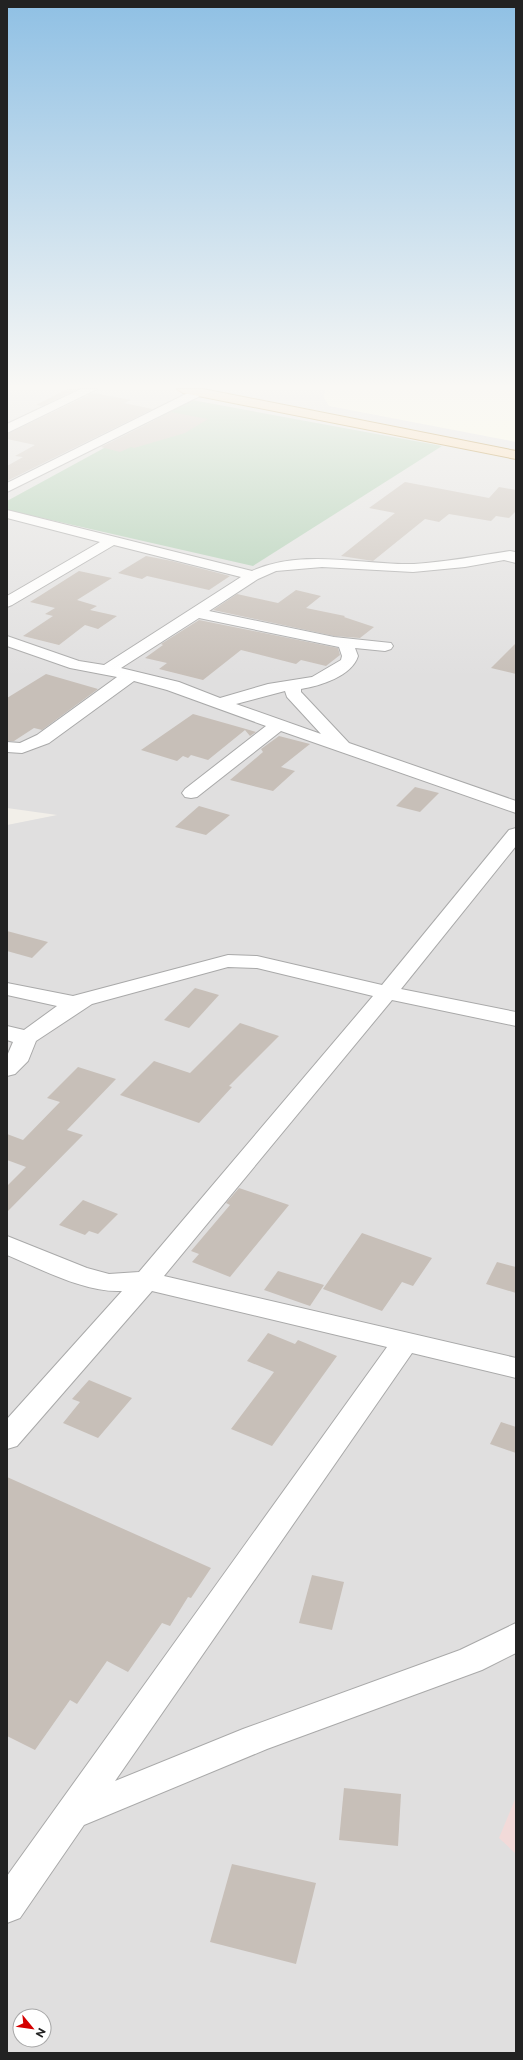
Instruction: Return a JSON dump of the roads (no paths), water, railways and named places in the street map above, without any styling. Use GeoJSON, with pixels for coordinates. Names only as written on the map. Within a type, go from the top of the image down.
{"type":"FeatureCollection","features":[{"type":"Feature","properties":{"kind":"street"},"geometry":{"type":"LineString","coordinates":[[7,514],[253,576]]}},
{"type":"Feature","properties":{"kind":"street"},"geometry":{"type":"LineString","coordinates":[[7,602],[111,541]]}},
{"type":"Feature","properties":{"kind":"street"},"geometry":{"type":"LineString","coordinates":[[106,671],[253,576],[273,567],[322,563],[413,568],[465,563],[510,555],[510,558],[516,559]]}},
{"type":"Feature","properties":{"kind":"street"},"geometry":{"type":"LineString","coordinates":[[196,613],[346,644],[385,646]]}},
{"type":"Feature","properties":{"kind":"street"},"geometry":{"type":"LineString","coordinates":[[7,641],[76,665],[131,675],[173,686],[278,725],[516,807]]}},
{"type":"Feature","properties":{"kind":"street"},"geometry":{"type":"LineString","coordinates":[[219,704],[293,684],[317,680],[342,666],[350,659],[346,644]]}},
{"type":"Feature","properties":{"kind":"street"},"geometry":{"type":"LineString","coordinates":[[7,747],[22,748],[43,738],[131,675]]}},
{"type":"Feature","properties":{"kind":"street"},"geometry":{"type":"LineString","coordinates":[[293,684],[293,693],[321,725],[346,748]]}},
{"type":"Feature","properties":{"kind":"street"},"geometry":{"type":"LineString","coordinates":[[191,793],[278,725]]}},
{"type":"Feature","properties":{"kind":"street"},"geometry":{"type":"LineString","coordinates":[[7,1438],[146,1281],[387,993],[516,834]]}},
{"type":"Feature","properties":{"kind":"street"},"geometry":{"type":"LineString","coordinates":[[7,1068],[20,1056],[16,1035],[32,1035],[74,1002],[228,962],[238,961],[257,962],[387,993],[516,1019]]}},
{"type":"Feature","properties":{"kind":"street"},"geometry":{"type":"LineString","coordinates":[[7,989],[74,1002]]}},
{"type":"Feature","properties":{"kind":"street"},"geometry":{"type":"LineString","coordinates":[[7,1245],[78,1274],[109,1283],[146,1281],[516,1368]]}},
{"type":"Feature","properties":{"kind":"street"},"geometry":{"type":"LineString","coordinates":[[7,1906],[405,1342]]}},
{"type":"Feature","properties":{"kind":"street"},"geometry":{"type":"LineString","coordinates":[[70,1815],[256,1739],[471,1660],[516,1636]]}}]}
